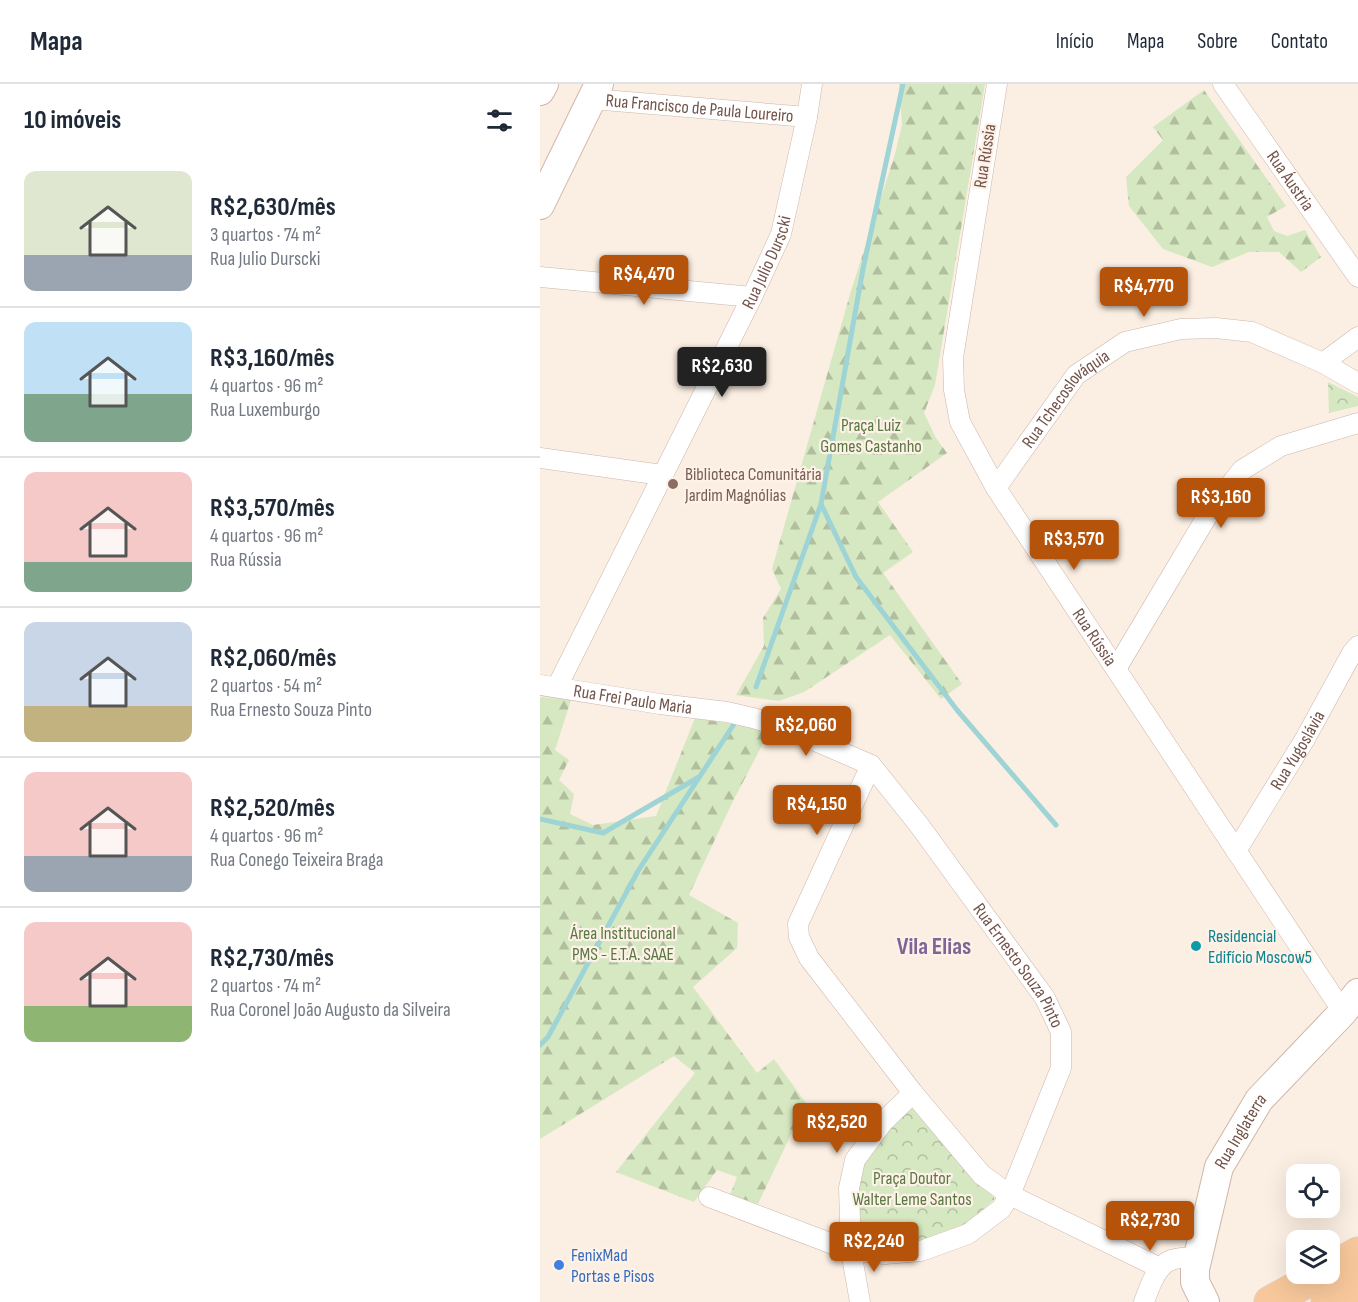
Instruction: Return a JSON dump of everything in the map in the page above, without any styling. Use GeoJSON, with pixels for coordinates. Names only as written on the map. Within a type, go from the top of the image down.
{"type":"FeatureCollection","features":[{"type":"Feature","properties":{"kind":"main road"},"geometry":{"type":"LineString","coordinates":[[1270,1302],[1338,1287],[1358,1253]]}},
{"type":"Feature","properties":{"kind":"street"},"geometry":{"type":"LineString","coordinates":[[540,91],[544,84]]}},
{"type":"Feature","properties":{"kind":"street","name":"Rua Julio Durscki"},"geometry":{"type":"LineString","coordinates":[[549,686],[662,475],[752,297],[781,234],[812,84]]}},
{"type":"Feature","properties":{"kind":"street","name":"Rua Rússia"},"geometry":{"type":"LineString","coordinates":[[997,84],[953,358],[954,390],[960,422],[996,488],[1236,851],[1351,1003]]}},
{"type":"Feature","properties":{"kind":"street","name":"Rua Áustria"},"geometry":{"type":"LineString","coordinates":[[1223,84],[1358,277]]}},
{"type":"Feature","properties":{"kind":"street"},"geometry":{"type":"LineString","coordinates":[[540,205],[596,92]]}},
{"type":"Feature","properties":{"kind":"street","name":"Rua Francisco de Paula Loureiro"},"geometry":{"type":"LineString","coordinates":[[596,92],[807,117]]}},
{"type":"Feature","properties":{"kind":"street"},"geometry":{"type":"LineString","coordinates":[[540,277],[752,297]]}},
{"type":"Feature","properties":{"kind":"street","name":"Rua Tchecoslováquia"},"geometry":{"type":"LineString","coordinates":[[996,488],[1076,375],[1125,342],[1181,329],[1216,328],[1252,332],[1323,363],[1358,382]]}},
{"type":"Feature","properties":{"kind":"street"},"geometry":{"type":"LineString","coordinates":[[1323,363],[1358,337]]}},
{"type":"Feature","properties":{"kind":"street"},"geometry":{"type":"LineString","coordinates":[[1116,669],[1212,508],[1242,470],[1281,446],[1358,423]]}},
{"type":"Feature","properties":{"kind":"street"},"geometry":{"type":"LineString","coordinates":[[540,458],[662,475]]}},
{"type":"Feature","properties":{"kind":"street","name":"Rua Yugoslávia"},"geometry":{"type":"LineString","coordinates":[[1236,851],[1305,739],[1358,646]]}},
{"type":"Feature","properties":{"kind":"street","name":"Rua Frei Paulo Maria"},"geometry":{"type":"LineString","coordinates":[[549,686],[660,704],[728,712]]}},
{"type":"Feature","properties":{"kind":"street","name":"Rua Ernesto Souza Pinto"},"geometry":{"type":"LineString","coordinates":[[709,1197],[851,1251],[885,1254],[921,1251],[968,1234],[1001,1209],[1010,1196],[1061,1068],[1061,1032],[1045,998],[919,825],[871,765],[783,727],[728,712]]}},
{"type":"Feature","properties":{"kind":"street"},"geometry":{"type":"LineString","coordinates":[[871,765],[798,924],[799,937],[809,958],[913,1093],[982,1175],[1010,1196],[1160,1268]]}},
{"type":"Feature","properties":{"kind":"street","name":"Rua Inglaterra"},"geometry":{"type":"LineString","coordinates":[[1204,1302],[1195,1282],[1195,1269],[1219,1167],[1259,1100],[1351,1003]]}},
{"type":"Feature","properties":{"kind":"street"},"geometry":{"type":"LineString","coordinates":[[861,1302],[851,1251],[849,1188],[855,1160],[883,1122],[913,1093]]}},
{"type":"Feature","properties":{"kind":"street"},"geometry":{"type":"LineString","coordinates":[[1144,1302],[1160,1268],[1169,1261],[1197,1257]]}},
{"type":"Feature","properties":{"kind":"green space","name":"Praça Luiz Gomes Castanho"},"geometry":{"type":"Polygon","coordinates":[[[899,84],[985,84],[935,385],[924,413],[936,438],[947,453],[878,502],[913,552],[883,573],[962,684],[941,699],[890,635],[804,692],[779,701],[736,695],[764,646],[763,618],[781,589],[772,569],[850,294],[895,154],[902,125],[899,84]]]}},
{"type":"Feature","properties":{"kind":"green space"},"geometry":{"type":"Polygon","coordinates":[[[1204,90],[1286,206],[1267,217],[1274,231],[1287,236],[1305,230],[1321,257],[1301,272],[1279,252],[1249,252],[1212,267],[1163,249],[1129,206],[1126,177],[1163,140],[1153,127],[1204,90]]]}},
{"type":"Feature","properties":{"kind":"green space"},"geometry":{"type":"Polygon","coordinates":[[[1328,382],[1358,397],[1358,406],[1329,413],[1328,382]]]}},
{"type":"Feature","properties":{"kind":"green space","name":"Área Institucional PMS - E.T.A. SAAE"},"geometry":{"type":"Polygon","coordinates":[[[540,697],[571,700],[555,750],[569,760],[559,780],[574,794],[570,814],[593,825],[656,816],[695,718],[770,730],[732,803],[689,895],[738,923],[737,948],[693,987],[757,1073],[774,1059],[806,1103],[758,1204],[730,1195],[737,1177],[717,1170],[694,1202],[616,1172],[695,1073],[674,1056],[540,1139],[540,697]]]}},
{"type":"Feature","properties":{"kind":"green space","name":"Praça Doutor Walter Leme Santos"},"geometry":{"type":"Polygon","coordinates":[[[910,1101],[995,1199],[965,1225],[922,1244],[890,1246],[868,1244],[859,1241],[858,1161],[910,1101]]]}},
{"type":"Feature","properties":{"kind":"waterway"},"geometry":{"type":"LineString","coordinates":[[756,687],[821,504],[863,269],[903,84]]}},
{"type":"Feature","properties":{"kind":"waterway"},"geometry":{"type":"LineString","coordinates":[[821,504],[856,577],[957,710],[1056,825]]}},
{"type":"Feature","properties":{"kind":"waterway"},"geometry":{"type":"LineString","coordinates":[[540,1045],[548,1037],[638,871],[736,721]]}},
{"type":"Feature","properties":{"kind":"waterway"},"geometry":{"type":"LineString","coordinates":[[540,819],[603,833],[699,777]]}},
{"type":"Feature","properties":{"kind":"place","name":"Biblioteca Comunitária Jardim Magnólias"},"geometry":{"type":"Point","coordinates":[673,484]}},
{"type":"Feature","properties":{"kind":"place","name":"Residencial Edifício Moscow5"},"geometry":{"type":"Point","coordinates":[1196,946]}},
{"type":"Feature","properties":{"kind":"place","name":"FenixMad Portas e Pisos"},"geometry":{"type":"Point","coordinates":[559,1265]}},
{"type":"Feature","properties":{"kind":"district","name":"Vila Elias"},"geometry":{"type":"Point","coordinates":[934,946]}}]}
